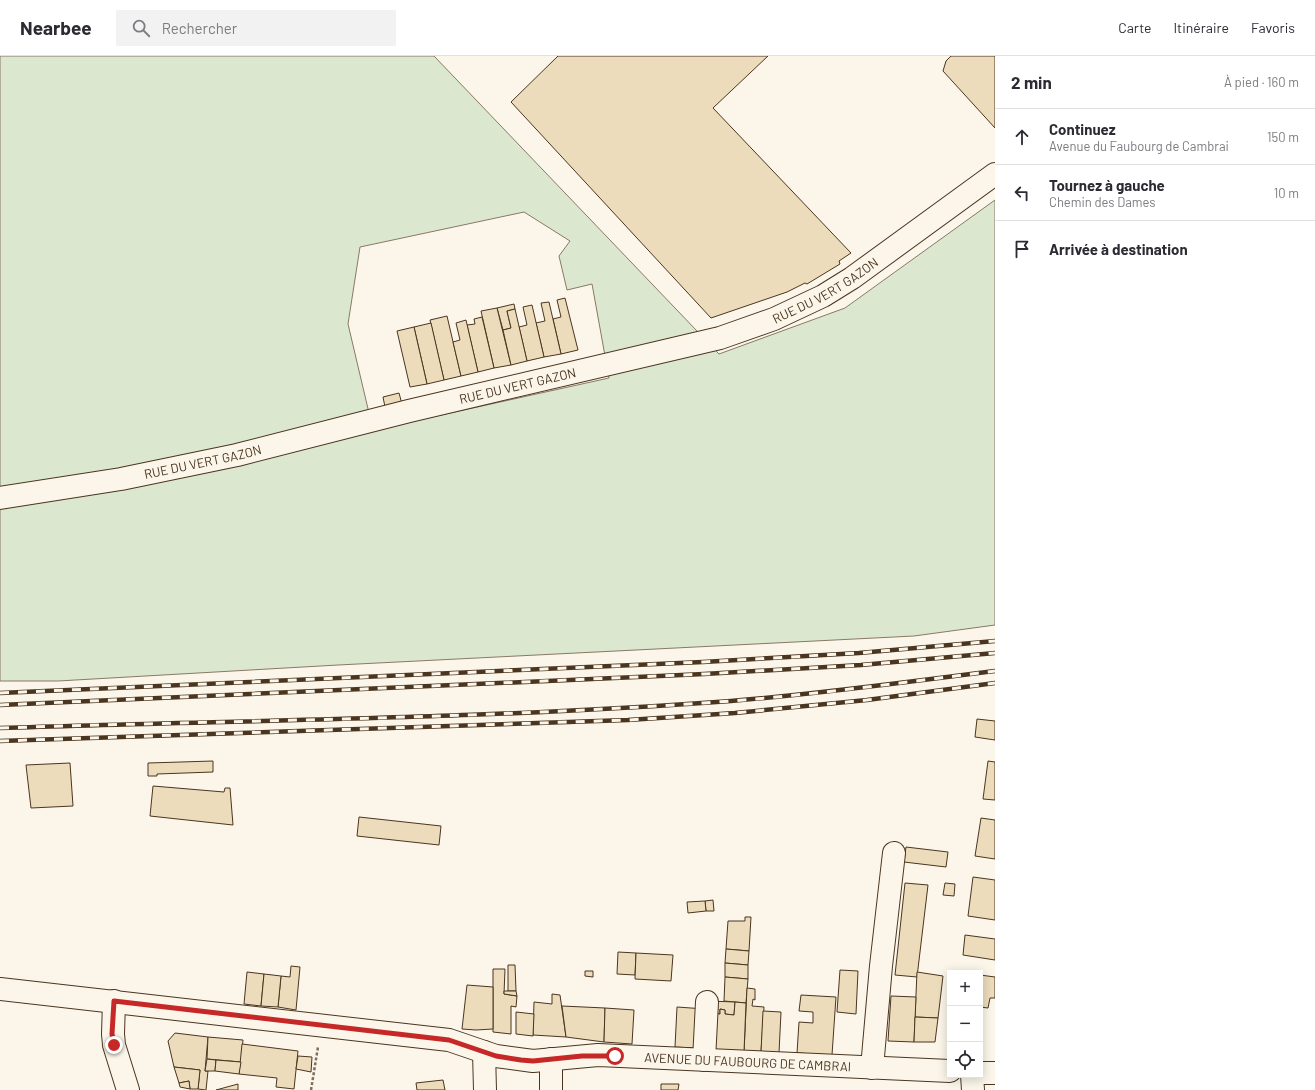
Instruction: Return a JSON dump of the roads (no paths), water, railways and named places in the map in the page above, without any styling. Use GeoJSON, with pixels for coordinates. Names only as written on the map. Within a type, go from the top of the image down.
{"type":"FeatureCollection","features":[{"type":"Feature","properties":{"kind":"street","name":"RUE DU VERT GAZON"},"geometry":{"type":"LineString","coordinates":[[0,498],[121,479],[237,455],[417,409],[720,338],[774,319],[823,296],[852,278],[995,174]]}},
{"type":"Feature","properties":{"kind":"street"},"geometry":{"type":"LineString","coordinates":[[872,1068],[881,966],[894,853]]}},
{"type":"Feature","properties":{"kind":"street","name":"AVENUE DU FAUBOURG DE CAMBRAI"},"geometry":{"type":"LineString","coordinates":[[0,989],[449,1040],[509,1059],[533,1061],[598,1055],[947,1071]]}},
{"type":"Feature","properties":{"kind":"street"},"geometry":{"type":"LineString","coordinates":[[114,1001],[112,1034],[128,1090]]}},
{"type":"Feature","properties":{"kind":"street"},"geometry":{"type":"LineString","coordinates":[[704,1060],[707,1002]]}},
{"type":"Feature","properties":{"kind":"street"},"geometry":{"type":"LineString","coordinates":[[484,1052],[485,1090]]}},
{"type":"Feature","properties":{"kind":"street"},"geometry":{"type":"LineString","coordinates":[[551,1059],[551,1090]]}},
{"type":"Feature","properties":{"kind":"street"},"geometry":{"type":"LineString","coordinates":[[983,1073],[995,1073]]}},
{"type":"Feature","properties":{"kind":"street"},"geometry":{"type":"LineString","coordinates":[[972,1078],[972,1090]]}},
{"type":"Feature","properties":{"kind":"railway"},"geometry":{"type":"LineString","coordinates":[[0,693],[703,662],[859,653],[995,641]]}},
{"type":"Feature","properties":{"kind":"railway"},"geometry":{"type":"LineString","coordinates":[[0,705],[704,674],[861,665],[995,653]]}},
{"type":"Feature","properties":{"kind":"railway"},"geometry":{"type":"LineString","coordinates":[[0,728],[549,712],[640,707],[797,695],[995,671]]}},
{"type":"Feature","properties":{"kind":"railway"},"geometry":{"type":"LineString","coordinates":[[0,741],[628,720],[735,713],[867,700],[995,683]]}}]}
